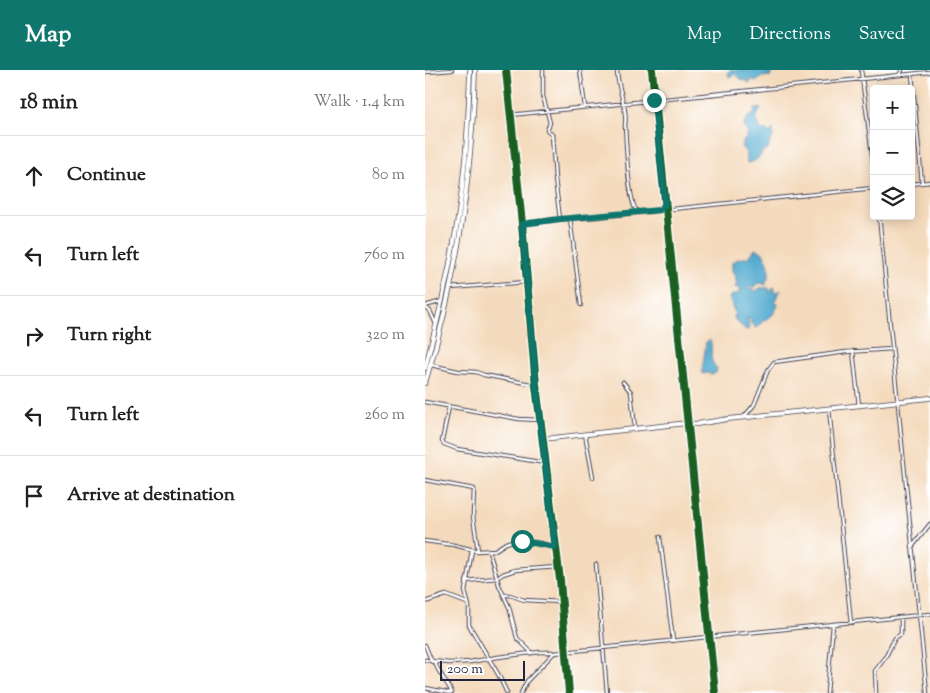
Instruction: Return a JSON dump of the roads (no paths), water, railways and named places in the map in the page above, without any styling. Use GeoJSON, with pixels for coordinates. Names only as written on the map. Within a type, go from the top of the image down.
{"type":"FeatureCollection","features":[{"type":"Feature","properties":{"kind":"main road"},"geometry":{"type":"LineString","coordinates":[[425,368],[437,325],[457,223],[464,169],[470,70]]}},
{"type":"Feature","properties":{"kind":"main road"},"geometry":{"type":"LineString","coordinates":[[425,383],[450,288],[462,224],[469,169],[475,70]]}},
{"type":"Feature","properties":{"kind":"main road"},"geometry":{"type":"LineString","coordinates":[[543,439],[687,422],[697,424],[744,417],[930,398]]}},
{"type":"Feature","properties":{"kind":"street"},"geometry":{"type":"LineString","coordinates":[[425,72],[452,70]]}},
{"type":"Feature","properties":{"kind":"street"},"geometry":{"type":"LineString","coordinates":[[506,70],[536,385],[562,602],[569,693]]}},
{"type":"Feature","properties":{"kind":"street"},"geometry":{"type":"LineString","coordinates":[[543,70],[543,96],[550,122],[547,130],[553,134],[560,219]]}},
{"type":"Feature","properties":{"kind":"street"},"geometry":{"type":"LineString","coordinates":[[580,70],[585,107]]}},
{"type":"Feature","properties":{"kind":"street"},"geometry":{"type":"LineString","coordinates":[[617,70],[622,104],[626,115],[625,125],[630,192],[634,208],[639,212]]}},
{"type":"Feature","properties":{"kind":"street"},"geometry":{"type":"LineString","coordinates":[[652,70],[715,693]]}},
{"type":"Feature","properties":{"kind":"street"},"geometry":{"type":"LineString","coordinates":[[861,70],[870,139]]}},
{"type":"Feature","properties":{"kind":"street"},"geometry":{"type":"LineString","coordinates":[[899,75],[902,70],[907,74]]}},
{"type":"Feature","properties":{"kind":"street"},"geometry":{"type":"LineString","coordinates":[[510,115],[930,72]]}},
{"type":"Feature","properties":{"kind":"street"},"geometry":{"type":"LineString","coordinates":[[912,74],[923,183]]}},
{"type":"Feature","properties":{"kind":"street"},"geometry":{"type":"LineString","coordinates":[[915,184],[930,182]]}},
{"type":"Feature","properties":{"kind":"street"},"geometry":{"type":"LineString","coordinates":[[522,224],[870,188]]}},
{"type":"Feature","properties":{"kind":"street"},"geometry":{"type":"LineString","coordinates":[[660,210],[665,204]]}},
{"type":"Feature","properties":{"kind":"street"},"geometry":{"type":"LineString","coordinates":[[570,218],[581,306]]}},
{"type":"Feature","properties":{"kind":"street"},"geometry":{"type":"LineString","coordinates":[[879,220],[927,693]]}},
{"type":"Feature","properties":{"kind":"street"},"geometry":{"type":"LineString","coordinates":[[450,288],[527,282]]}},
{"type":"Feature","properties":{"kind":"street"},"geometry":{"type":"LineString","coordinates":[[437,325],[430,311],[425,306],[442,301]]}},
{"type":"Feature","properties":{"kind":"street"},"geometry":{"type":"LineString","coordinates":[[744,417],[754,405],[767,370],[775,362],[892,349]]}},
{"type":"Feature","properties":{"kind":"street"},"geometry":{"type":"LineString","coordinates":[[853,352],[859,406]]}},
{"type":"Feature","properties":{"kind":"street"},"geometry":{"type":"LineString","coordinates":[[431,364],[458,371],[476,372],[536,385]]}},
{"type":"Feature","properties":{"kind":"street"},"geometry":{"type":"LineString","coordinates":[[623,382],[631,392],[635,428]]}},
{"type":"Feature","properties":{"kind":"street"},"geometry":{"type":"LineString","coordinates":[[425,402],[519,419],[541,420]]}},
{"type":"Feature","properties":{"kind":"street"},"geometry":{"type":"LineString","coordinates":[[449,407],[442,441],[444,444],[457,449],[546,463]]}},
{"type":"Feature","properties":{"kind":"street"},"geometry":{"type":"LineString","coordinates":[[829,409],[851,623]]}},
{"type":"Feature","properties":{"kind":"street"},"geometry":{"type":"LineString","coordinates":[[585,434],[593,477]]}},
{"type":"Feature","properties":{"kind":"street"},"geometry":{"type":"LineString","coordinates":[[425,480],[474,489],[473,516],[478,551]]}},
{"type":"Feature","properties":{"kind":"street"},"geometry":{"type":"LineString","coordinates":[[912,547],[930,524]]}},
{"type":"Feature","properties":{"kind":"street"},"geometry":{"type":"LineString","coordinates":[[661,537],[673,641]]}},
{"type":"Feature","properties":{"kind":"street"},"geometry":{"type":"LineString","coordinates":[[425,541],[478,551],[497,550],[506,543],[515,540],[555,547]]}},
{"type":"Feature","properties":{"kind":"street"},"geometry":{"type":"LineString","coordinates":[[472,550],[466,581],[469,625],[507,693]]}},
{"type":"Feature","properties":{"kind":"street"},"geometry":{"type":"LineString","coordinates":[[489,551],[497,578],[509,607],[517,638],[532,653]]}},
{"type":"Feature","properties":{"kind":"street"},"geometry":{"type":"LineString","coordinates":[[596,564],[607,693]]}},
{"type":"Feature","properties":{"kind":"street"},"geometry":{"type":"LineString","coordinates":[[466,581],[497,578],[515,570],[558,567]]}},
{"type":"Feature","properties":{"kind":"street"},"geometry":{"type":"LineString","coordinates":[[425,602],[446,595],[467,603]]}},
{"type":"Feature","properties":{"kind":"street"},"geometry":{"type":"LineString","coordinates":[[504,595],[524,600],[562,602]]}},
{"type":"Feature","properties":{"kind":"street"},"geometry":{"type":"LineString","coordinates":[[425,660],[433,662],[469,662],[532,653],[554,653],[709,638],[930,614]]}},
{"type":"Feature","properties":{"kind":"street"},"geometry":{"type":"LineString","coordinates":[[875,693],[875,671],[885,658],[895,638],[901,634],[901,618]]}},
{"type":"Feature","properties":{"kind":"street"},"geometry":{"type":"LineString","coordinates":[[827,693],[833,625]]}},
{"type":"Feature","properties":{"kind":"street"},"geometry":{"type":"LineString","coordinates":[[425,645],[438,672],[447,682],[452,693]]}},
{"type":"Feature","properties":{"kind":"street"},"geometry":{"type":"LineString","coordinates":[[521,693],[527,681],[554,653]]}},
{"type":"Feature","properties":{"kind":"street"},"geometry":{"type":"LineString","coordinates":[[425,688],[452,693]]}},
{"type":"Feature","properties":{"kind":"water"},"geometry":{"type":"Polygon","coordinates":[[[730,70],[771,70],[771,76],[762,77],[756,82],[752,79],[750,83],[735,74],[729,77],[728,72],[730,70]]]}},
{"type":"Feature","properties":{"kind":"water"},"geometry":{"type":"Polygon","coordinates":[[[761,108],[756,118],[761,130],[771,132],[773,129],[773,138],[771,138],[768,150],[763,150],[757,159],[747,163],[746,153],[741,146],[748,134],[744,125],[745,121],[754,114],[755,109],[761,108]]]}},
{"type":"Feature","properties":{"kind":"water"},"geometry":{"type":"Polygon","coordinates":[[[755,249],[764,254],[769,266],[769,278],[766,280],[766,285],[761,283],[755,285],[754,288],[748,287],[747,289],[756,291],[760,288],[769,288],[769,293],[774,287],[776,293],[781,290],[775,300],[778,305],[773,314],[756,329],[750,323],[751,320],[748,317],[750,329],[746,330],[734,319],[733,315],[736,318],[729,297],[739,294],[739,290],[742,290],[735,287],[737,282],[732,270],[732,262],[749,257],[755,249]]]}},
{"type":"Feature","properties":{"kind":"water"},"geometry":{"type":"Polygon","coordinates":[[[710,340],[711,359],[717,368],[716,373],[711,375],[708,373],[703,374],[702,372],[706,342],[710,340]]]}}]}
